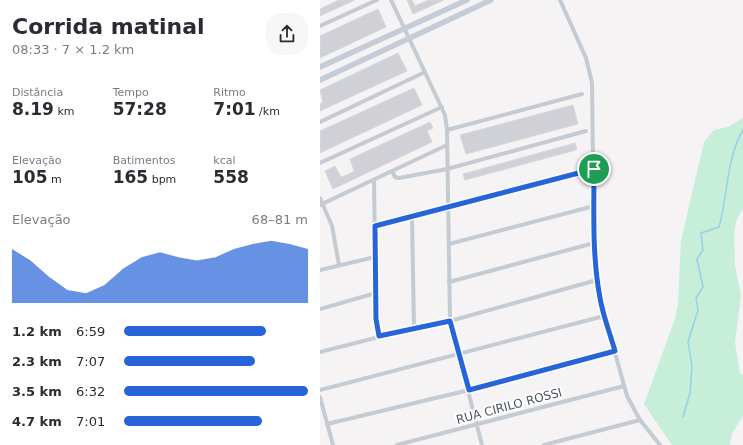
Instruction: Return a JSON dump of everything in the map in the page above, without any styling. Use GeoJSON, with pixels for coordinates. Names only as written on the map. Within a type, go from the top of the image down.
{"type":"FeatureCollection","features":[{"type":"Feature","properties":{"kind":"street"},"geometry":{"type":"LineString","coordinates":[[320,26],[377,0]]}},
{"type":"Feature","properties":{"kind":"street"},"geometry":{"type":"LineString","coordinates":[[391,0],[442,107],[447,130],[450,321],[482,445]]}},
{"type":"Feature","properties":{"kind":"street"},"geometry":{"type":"LineString","coordinates":[[320,68],[467,0]]}},
{"type":"Feature","properties":{"kind":"street"},"geometry":{"type":"LineString","coordinates":[[320,80],[491,0]]}},
{"type":"Feature","properties":{"kind":"street"},"geometry":{"type":"LineString","coordinates":[[560,0],[576,33],[589,70],[594,114],[594,243],[597,280],[604,316],[624,386],[632,406],[640,420],[660,445]]}},
{"type":"Feature","properties":{"kind":"street"},"geometry":{"type":"LineString","coordinates":[[320,122],[425,72]]}},
{"type":"Feature","properties":{"kind":"street"},"geometry":{"type":"LineString","coordinates":[[447,130],[582,94]]}},
{"type":"Feature","properties":{"kind":"street"},"geometry":{"type":"LineString","coordinates":[[320,163],[442,107]]}},
{"type":"Feature","properties":{"kind":"street"},"geometry":{"type":"LineString","coordinates":[[392,171],[395,177],[400,178],[447,169],[586,131]]}},
{"type":"Feature","properties":{"kind":"street"},"geometry":{"type":"LineString","coordinates":[[321,204],[447,145]]}},
{"type":"Feature","properties":{"kind":"street"},"geometry":{"type":"LineString","coordinates":[[375,226],[594,169]]}},
{"type":"Feature","properties":{"kind":"street"},"geometry":{"type":"LineString","coordinates":[[374,180],[376,293],[379,336]]}},
{"type":"Feature","properties":{"kind":"street"},"geometry":{"type":"LineString","coordinates":[[320,198],[321,204],[332,226],[339,265]]}},
{"type":"Feature","properties":{"kind":"street"},"geometry":{"type":"LineString","coordinates":[[449,244],[594,206]]}},
{"type":"Feature","properties":{"kind":"street"},"geometry":{"type":"LineString","coordinates":[[412,217],[414,328]]}},
{"type":"Feature","properties":{"kind":"street"},"geometry":{"type":"LineString","coordinates":[[449,282],[594,243]]}},
{"type":"Feature","properties":{"kind":"street"},"geometry":{"type":"LineString","coordinates":[[320,270],[375,257]]}},
{"type":"Feature","properties":{"kind":"street"},"geometry":{"type":"LineString","coordinates":[[320,352],[379,336],[450,321],[597,280]]}},
{"type":"Feature","properties":{"kind":"street"},"geometry":{"type":"LineString","coordinates":[[320,309],[376,293]]}},
{"type":"Feature","properties":{"kind":"street"},"geometry":{"type":"LineString","coordinates":[[320,390],[604,316]]}},
{"type":"Feature","properties":{"kind":"street"},"geometry":{"type":"LineString","coordinates":[[327,424],[469,390],[615,351]]}},
{"type":"Feature","properties":{"kind":"street","name":"RUA CIRILO ROSSI"},"geometry":{"type":"LineString","coordinates":[[397,445],[624,386]]}},
{"type":"Feature","properties":{"kind":"street"},"geometry":{"type":"LineString","coordinates":[[320,397],[333,445]]}},
{"type":"Feature","properties":{"kind":"street"},"geometry":{"type":"LineString","coordinates":[[544,445],[640,420]]}},
{"type":"Feature","properties":{"kind":"green space"},"geometry":{"type":"Polygon","coordinates":[[[743,118],[743,208],[736,221],[734,237],[735,265],[741,296],[735,342],[740,374],[743,374],[743,416],[732,433],[730,445],[672,445],[644,404],[675,319],[678,304],[681,241],[704,142],[714,130],[728,127],[743,118]]]}},
{"type":"Feature","properties":{"kind":"building"},"geometry":{"type":"Polygon","coordinates":[[[339,0],[355,0],[320,16],[320,9],[339,0]]]}},
{"type":"Feature","properties":{"kind":"building"},"geometry":{"type":"Polygon","coordinates":[[[407,0],[412,0],[415,6],[428,0],[444,0],[413,14],[407,0]]]}},
{"type":"Feature","properties":{"kind":"building"},"geometry":{"type":"Polygon","coordinates":[[[378,9],[386,27],[320,58],[320,36],[378,9]]]}},
{"type":"Feature","properties":{"kind":"building"},"geometry":{"type":"Polygon","coordinates":[[[398,53],[407,71],[320,111],[320,104],[323,102],[320,90],[398,53]]]}},
{"type":"Feature","properties":{"kind":"building"},"geometry":{"type":"Polygon","coordinates":[[[414,88],[422,105],[320,153],[320,131],[414,88]]]}},
{"type":"Feature","properties":{"kind":"building"},"geometry":{"type":"Polygon","coordinates":[[[573,105],[578,124],[466,154],[460,135],[573,105]]]}},
{"type":"Feature","properties":{"kind":"building"},"geometry":{"type":"Polygon","coordinates":[[[430,122],[433,128],[427,131],[432,142],[333,189],[325,171],[335,166],[341,177],[347,175],[354,171],[350,159],[430,122]]]}},
{"type":"Feature","properties":{"kind":"building"},"geometry":{"type":"Polygon","coordinates":[[[575,143],[576,150],[465,180],[463,174],[575,143]]]}},
{"type":"Feature","properties":{"kind":"waterway"},"geometry":{"type":"LineString","coordinates":[[683,417],[690,393],[692,366],[688,342],[698,310],[696,298],[703,287],[697,259],[703,250],[701,233],[719,227],[730,165],[737,141],[743,130]]}},
{"type":"Feature","properties":{"kind":"route"},"geometry":{"type":"LineString","coordinates":[[594,169],[594,243],[597,280],[604,316],[615,351],[469,390],[450,321],[379,336],[376,319],[375,226],[594,169]]}}]}
